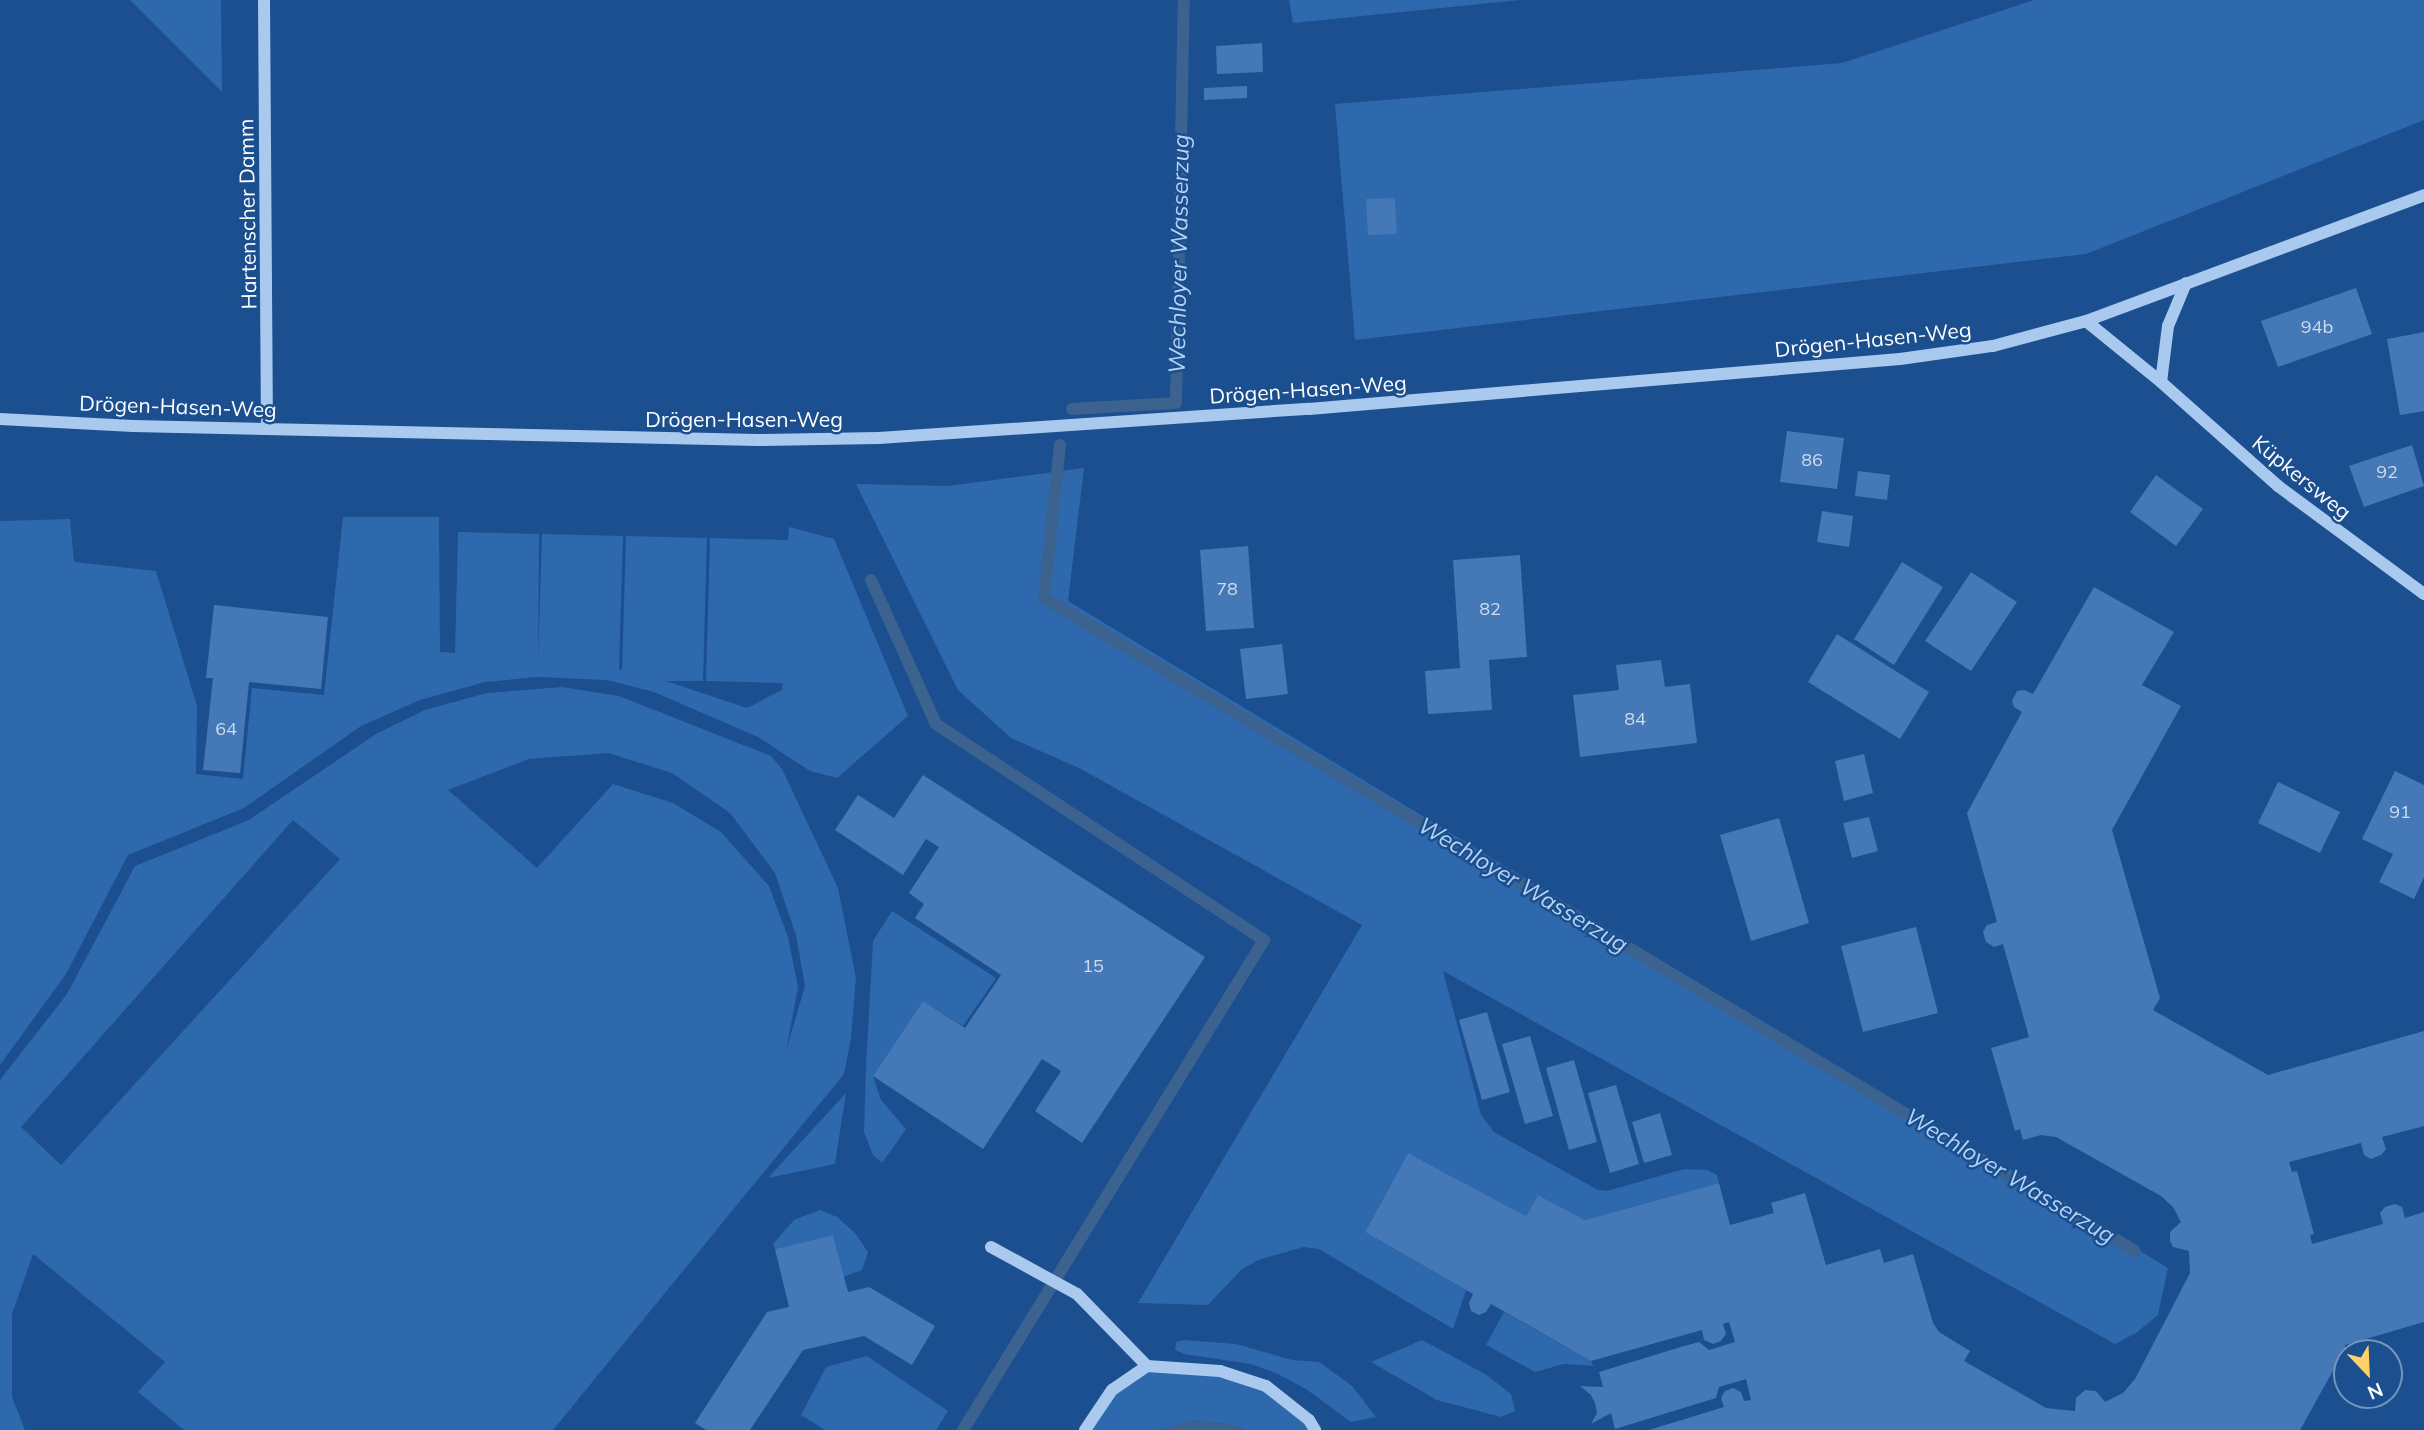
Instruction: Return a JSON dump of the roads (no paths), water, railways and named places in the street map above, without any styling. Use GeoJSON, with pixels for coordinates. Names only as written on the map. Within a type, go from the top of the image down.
{"type":"FeatureCollection","features":[{"type":"Feature","properties":{"kind":"street","name":"Hartenscher Damm"},"geometry":{"type":"LineString","coordinates":[[264,0],[267,428]]}},
{"type":"Feature","properties":{"kind":"street","name":"Drögen-Hasen-Weg"},"geometry":{"type":"LineString","coordinates":[[0,419],[758,440],[879,438],[1309,410],[1900,359],[1993,346],[2085,321],[2424,195]]}},
{"type":"Feature","properties":{"kind":"street"},"geometry":{"type":"LineString","coordinates":[[2161,382],[2168,326],[2186,283]]}},
{"type":"Feature","properties":{"kind":"street","name":"Küpkersweg"},"geometry":{"type":"LineString","coordinates":[[2085,321],[2161,382],[2278,485],[2424,594]]}},
{"type":"Feature","properties":{"kind":"street"},"geometry":{"type":"LineString","coordinates":[[991,1247],[1077,1294],[1147,1366]]}},
{"type":"Feature","properties":{"kind":"street"},"geometry":{"type":"LineString","coordinates":[[1085,1430],[1112,1390],[1147,1366],[1220,1371],[1266,1386],[1309,1420],[1315,1430]]}},
{"type":"Feature","properties":{"kind":"waterway","name":"Wechloyer Wasserzug"},"geometry":{"type":"LineString","coordinates":[[1072,409],[1176,403],[1184,0]]}},
{"type":"Feature","properties":{"kind":"waterway","name":"Wechloyer Wasserzug"},"geometry":{"type":"LineString","coordinates":[[1060,445],[1044,598],[2135,1251]]}},
{"type":"Feature","properties":{"kind":"waterway"},"geometry":{"type":"LineString","coordinates":[[871,580],[936,724],[1264,940],[963,1430]]}}]}
